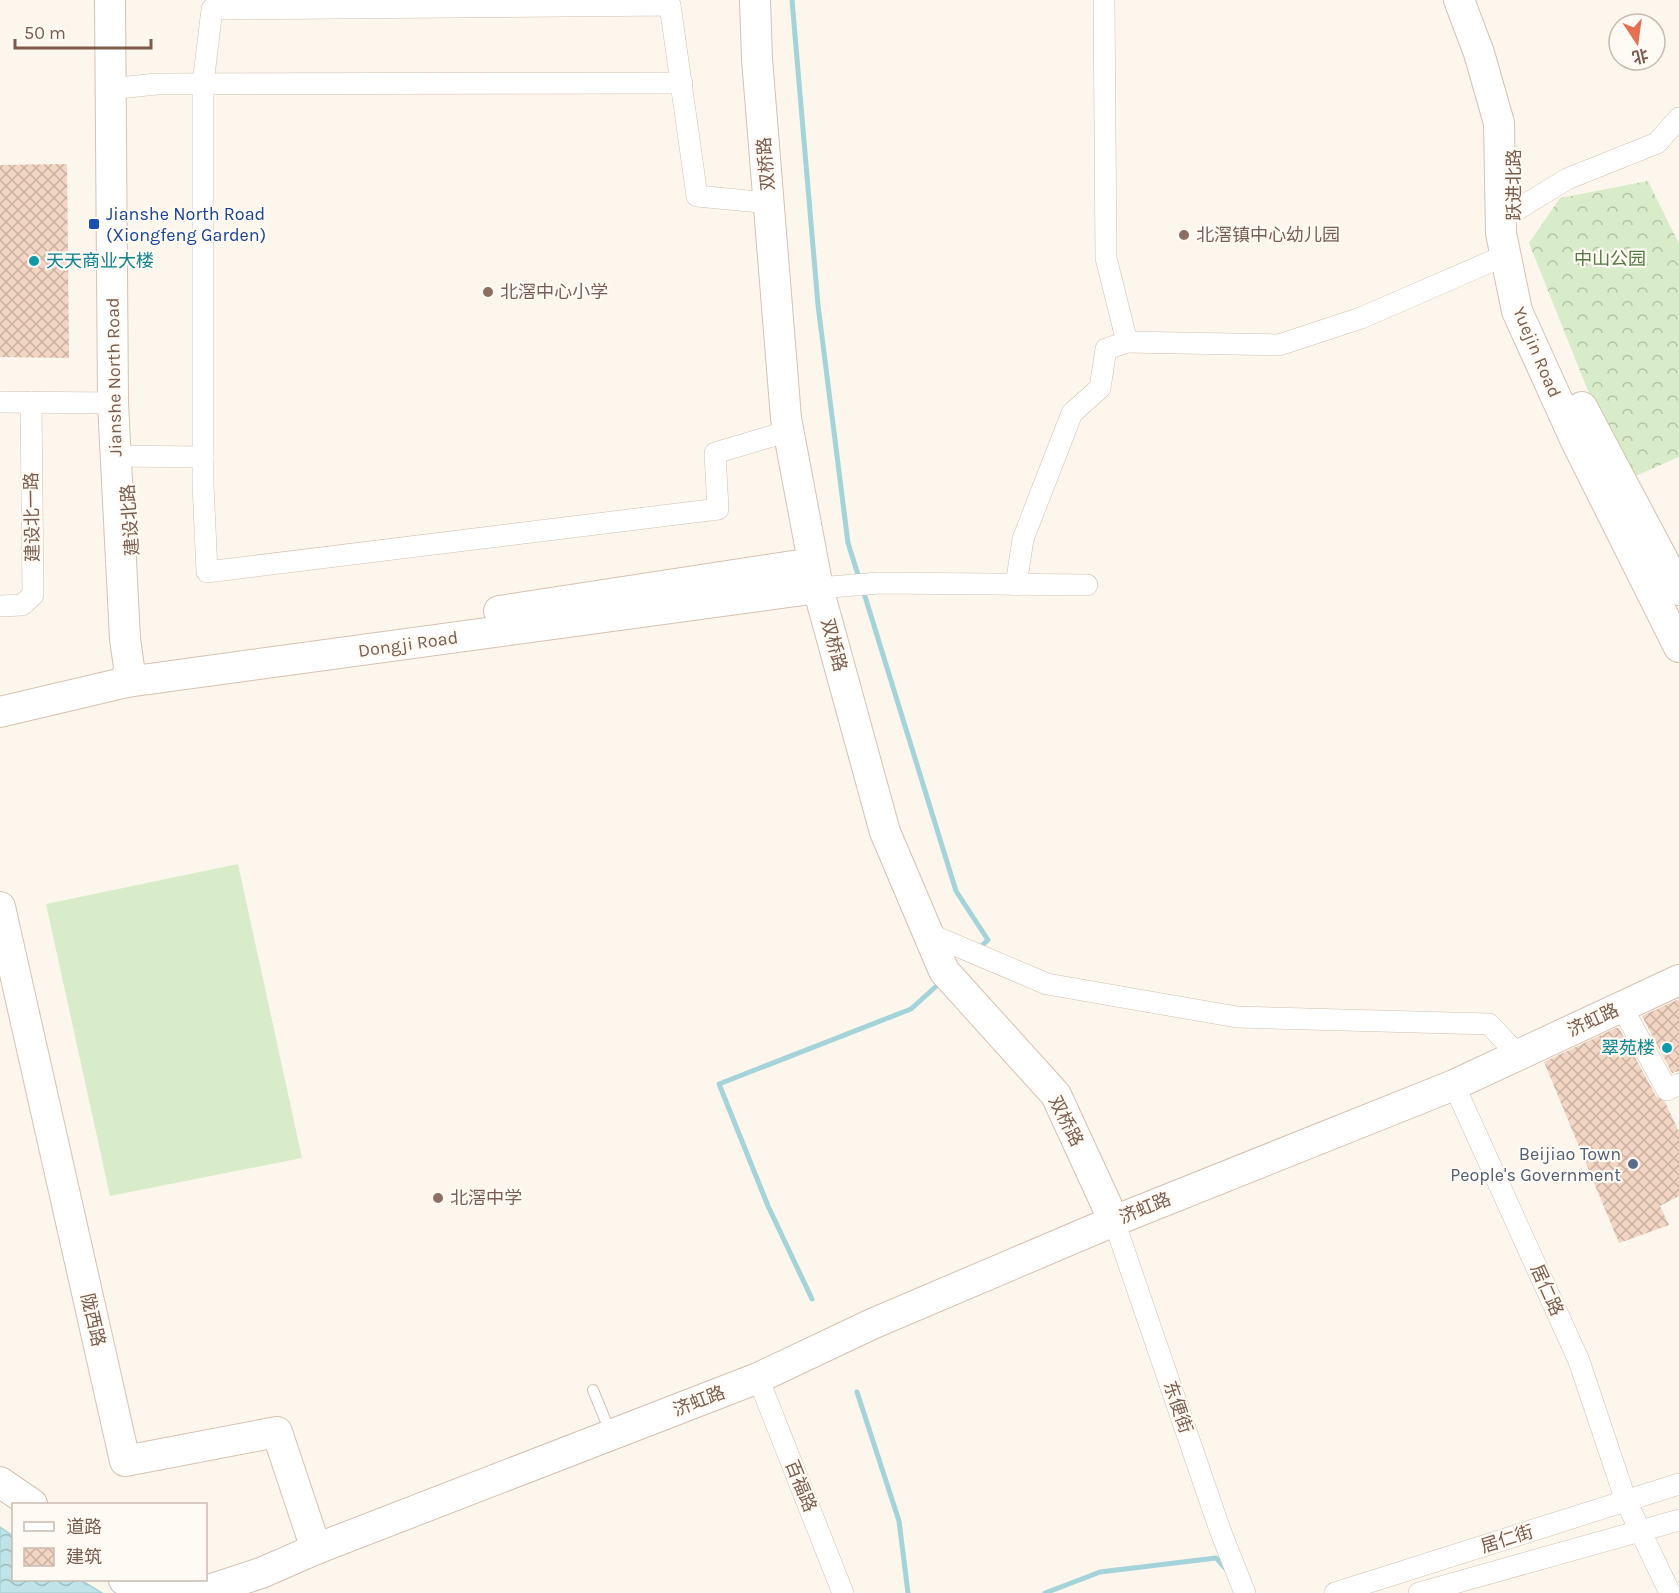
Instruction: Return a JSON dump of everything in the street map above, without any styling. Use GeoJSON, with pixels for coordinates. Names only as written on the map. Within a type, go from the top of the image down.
{"type":"FeatureCollection","features":[{"type":"Feature","properties":{"kind":"street","name":"Jianshe North Road"},"geometry":{"type":"LineString","coordinates":[[110,0],[117,88],[113,403],[121,456],[125,639],[134,673]]}},
{"type":"Feature","properties":{"kind":"street"},"geometry":{"type":"LineString","coordinates":[[123,0],[117,88],[121,456],[203,457]]}},
{"type":"Feature","properties":{"kind":"street","name":"双桥路"},"geometry":{"type":"LineString","coordinates":[[755,0],[757,59],[789,431],[816,576],[885,832],[944,971],[1056,1095],[1114,1221]]}},
{"type":"Feature","properties":{"kind":"street"},"geometry":{"type":"LineString","coordinates":[[1104,0],[1106,258],[1127,342]]}},
{"type":"Feature","properties":{"kind":"street","name":"Yuejin Road"},"geometry":{"type":"LineString","coordinates":[[1459,0],[1479,53],[1499,123],[1501,233],[1516,311],[1575,439],[1679,647]]}},
{"type":"Feature","properties":{"kind":"street","name":"跃进北路"},"geometry":{"type":"LineString","coordinates":[[1476,0],[1515,124],[1510,214],[1532,315],[1679,590]]}},
{"type":"Feature","properties":{"kind":"street"},"geometry":{"type":"LineString","coordinates":[[769,203],[697,196],[670,5],[212,9],[203,84],[203,457],[207,572],[718,509],[715,453],[789,431]]}},
{"type":"Feature","properties":{"kind":"street"},"geometry":{"type":"LineString","coordinates":[[117,88],[156,84],[682,83]]}},
{"type":"Feature","properties":{"kind":"street"},"geometry":{"type":"LineString","coordinates":[[1510,214],[1567,179],[1657,144],[1679,118]]}},
{"type":"Feature","properties":{"kind":"street"},"geometry":{"type":"LineString","coordinates":[[1016,585],[1023,539],[1072,413],[1100,388],[1106,349],[1127,342],[1279,345],[1361,318],[1506,255]]}},
{"type":"Feature","properties":{"kind":"street"},"geometry":{"type":"LineString","coordinates":[[0,402],[113,403]]}},
{"type":"Feature","properties":{"kind":"street","name":"建设北一路"},"geometry":{"type":"LineString","coordinates":[[0,606],[22,605],[33,595],[31,402]]}},
{"type":"Feature","properties":{"kind":"street"},"geometry":{"type":"LineString","coordinates":[[816,576],[879,583],[1087,585]]}},
{"type":"Feature","properties":{"kind":"street","name":"Dongji Road"},"geometry":{"type":"LineString","coordinates":[[0,695],[134,673],[816,576]]}},
{"type":"Feature","properties":{"kind":"street","name":"Dongji Road"},"geometry":{"type":"LineString","coordinates":[[0,712],[134,673]]}},
{"type":"Feature","properties":{"kind":"street","name":"陇西路"},"geometry":{"type":"LineString","coordinates":[[0,907],[124,1461],[277,1432],[316,1549]]}},
{"type":"Feature","properties":{"kind":"street"},"geometry":{"type":"LineString","coordinates":[[928,934],[1047,984],[1237,1017],[1490,1024],[1518,1055]]}},
{"type":"Feature","properties":{"kind":"street","name":"济虹路"},"geometry":{"type":"LineString","coordinates":[[200,1593],[261,1573],[316,1549],[758,1378],[872,1324],[1114,1221],[1454,1085],[1679,980]]}},
{"type":"Feature","properties":{"kind":"street"},"geometry":{"type":"LineString","coordinates":[[1622,1007],[1667,1090],[1679,1084]]}},
{"type":"Feature","properties":{"kind":"street","name":"居仁路"},"geometry":{"type":"LineString","coordinates":[[1454,1085],[1579,1361],[1626,1502],[1670,1593]]}},
{"type":"Feature","properties":{"kind":"street","name":"东便街"},"geometry":{"type":"LineString","coordinates":[[1114,1221],[1220,1530],[1245,1593]]}},
{"type":"Feature","properties":{"kind":"street","name":"百福路"},"geometry":{"type":"LineString","coordinates":[[758,1378],[843,1593]]}},
{"type":"Feature","properties":{"kind":"street","name":"济虹路"},"geometry":{"type":"LineString","coordinates":[[244,1593],[604,1447],[611,1435]]}},
{"type":"Feature","properties":{"kind":"street"},"geometry":{"type":"LineString","coordinates":[[0,1482],[31,1503]]}},
{"type":"Feature","properties":{"kind":"street","name":"居仁街"},"geometry":{"type":"LineString","coordinates":[[1335,1593],[1679,1484]]}},
{"type":"Feature","properties":{"kind":"street"},"geometry":{"type":"LineString","coordinates":[[1419,1593],[1679,1520]]}},
{"type":"Feature","properties":{"kind":"street"},"geometry":{"type":"LineString","coordinates":[[126,1581],[153,1593]]}},
{"type":"Feature","properties":{"kind":"street"},"geometry":{"type":"LineString","coordinates":[[157,1581],[194,1593]]}},
{"type":"Feature","properties":{"kind":"lane"},"geometry":{"type":"LineString","coordinates":[[593,1390],[611,1435]]}},
{"type":"Feature","properties":{"kind":"green space","name":"中山公园"},"geometry":{"type":"Polygon","coordinates":[[[1648,181],[1679,244],[1679,457],[1624,481],[1529,243],[1560,198],[1648,181]]]}},
{"type":"Feature","properties":{"kind":"green space"},"geometry":{"type":"Polygon","coordinates":[[[238,864],[302,1158],[110,1196],[46,904],[238,864]]]}},
{"type":"Feature","properties":{"kind":"water"},"geometry":{"type":"Polygon","coordinates":[[[0,1527],[12,1535],[12,1581],[83,1581],[102,1593],[0,1593],[0,1527]]]}},
{"type":"Feature","properties":{"kind":"building","name":"天天商业大楼"},"geometry":{"type":"Polygon","coordinates":[[[67,164],[69,358],[0,357],[0,165],[67,164]]]}},
{"type":"Feature","properties":{"kind":"building","name":"翠苑楼"},"geometry":{"type":"Polygon","coordinates":[[[1679,999],[1679,1071],[1672,1073],[1642,1016],[1679,999]]]}},
{"type":"Feature","properties":{"kind":"building","name":"Beijiao Town People's Government"},"geometry":{"type":"Polygon","coordinates":[[[1619,1028],[1656,1096],[1665,1102],[1679,1132],[1679,1196],[1660,1206],[1669,1225],[1619,1243],[1544,1062],[1619,1028]]]}},
{"type":"Feature","properties":{"kind":"waterway"},"geometry":{"type":"LineString","coordinates":[[792,0],[818,305],[848,543],[859,578]]}},
{"type":"Feature","properties":{"kind":"waterway"},"geometry":{"type":"LineString","coordinates":[[863,590],[956,891],[988,940],[978,949]]}},
{"type":"Feature","properties":{"kind":"waterway"},"geometry":{"type":"LineString","coordinates":[[812,1299],[768,1206],[719,1084],[911,1009],[942,981]]}},
{"type":"Feature","properties":{"kind":"waterway"},"geometry":{"type":"LineString","coordinates":[[857,1392],[899,1521],[908,1593]]}},
{"type":"Feature","properties":{"kind":"waterway"},"geometry":{"type":"LineString","coordinates":[[1045,1593],[1100,1572],[1216,1558],[1226,1569]]}},
{"type":"Feature","properties":{"kind":"place","name":"Jianshe North Road (Xiongfeng Garden)"},"geometry":{"type":"Point","coordinates":[94,224]}},
{"type":"Feature","properties":{"kind":"place","name":"北滘镇中心幼儿园"},"geometry":{"type":"Point","coordinates":[1184,235]}},
{"type":"Feature","properties":{"kind":"place","name":"天天商业大楼"},"geometry":{"type":"Point","coordinates":[34,261]}},
{"type":"Feature","properties":{"kind":"place","name":"北滘中心小学"},"geometry":{"type":"Point","coordinates":[488,292]}},
{"type":"Feature","properties":{"kind":"place","name":"翠苑楼"},"geometry":{"type":"Point","coordinates":[1667,1048]}},
{"type":"Feature","properties":{"kind":"place","name":"Beijiao Town People's Government"},"geometry":{"type":"Point","coordinates":[1633,1164]}},
{"type":"Feature","properties":{"kind":"place","name":"北滘中学"},"geometry":{"type":"Point","coordinates":[438,1198]}}]}
